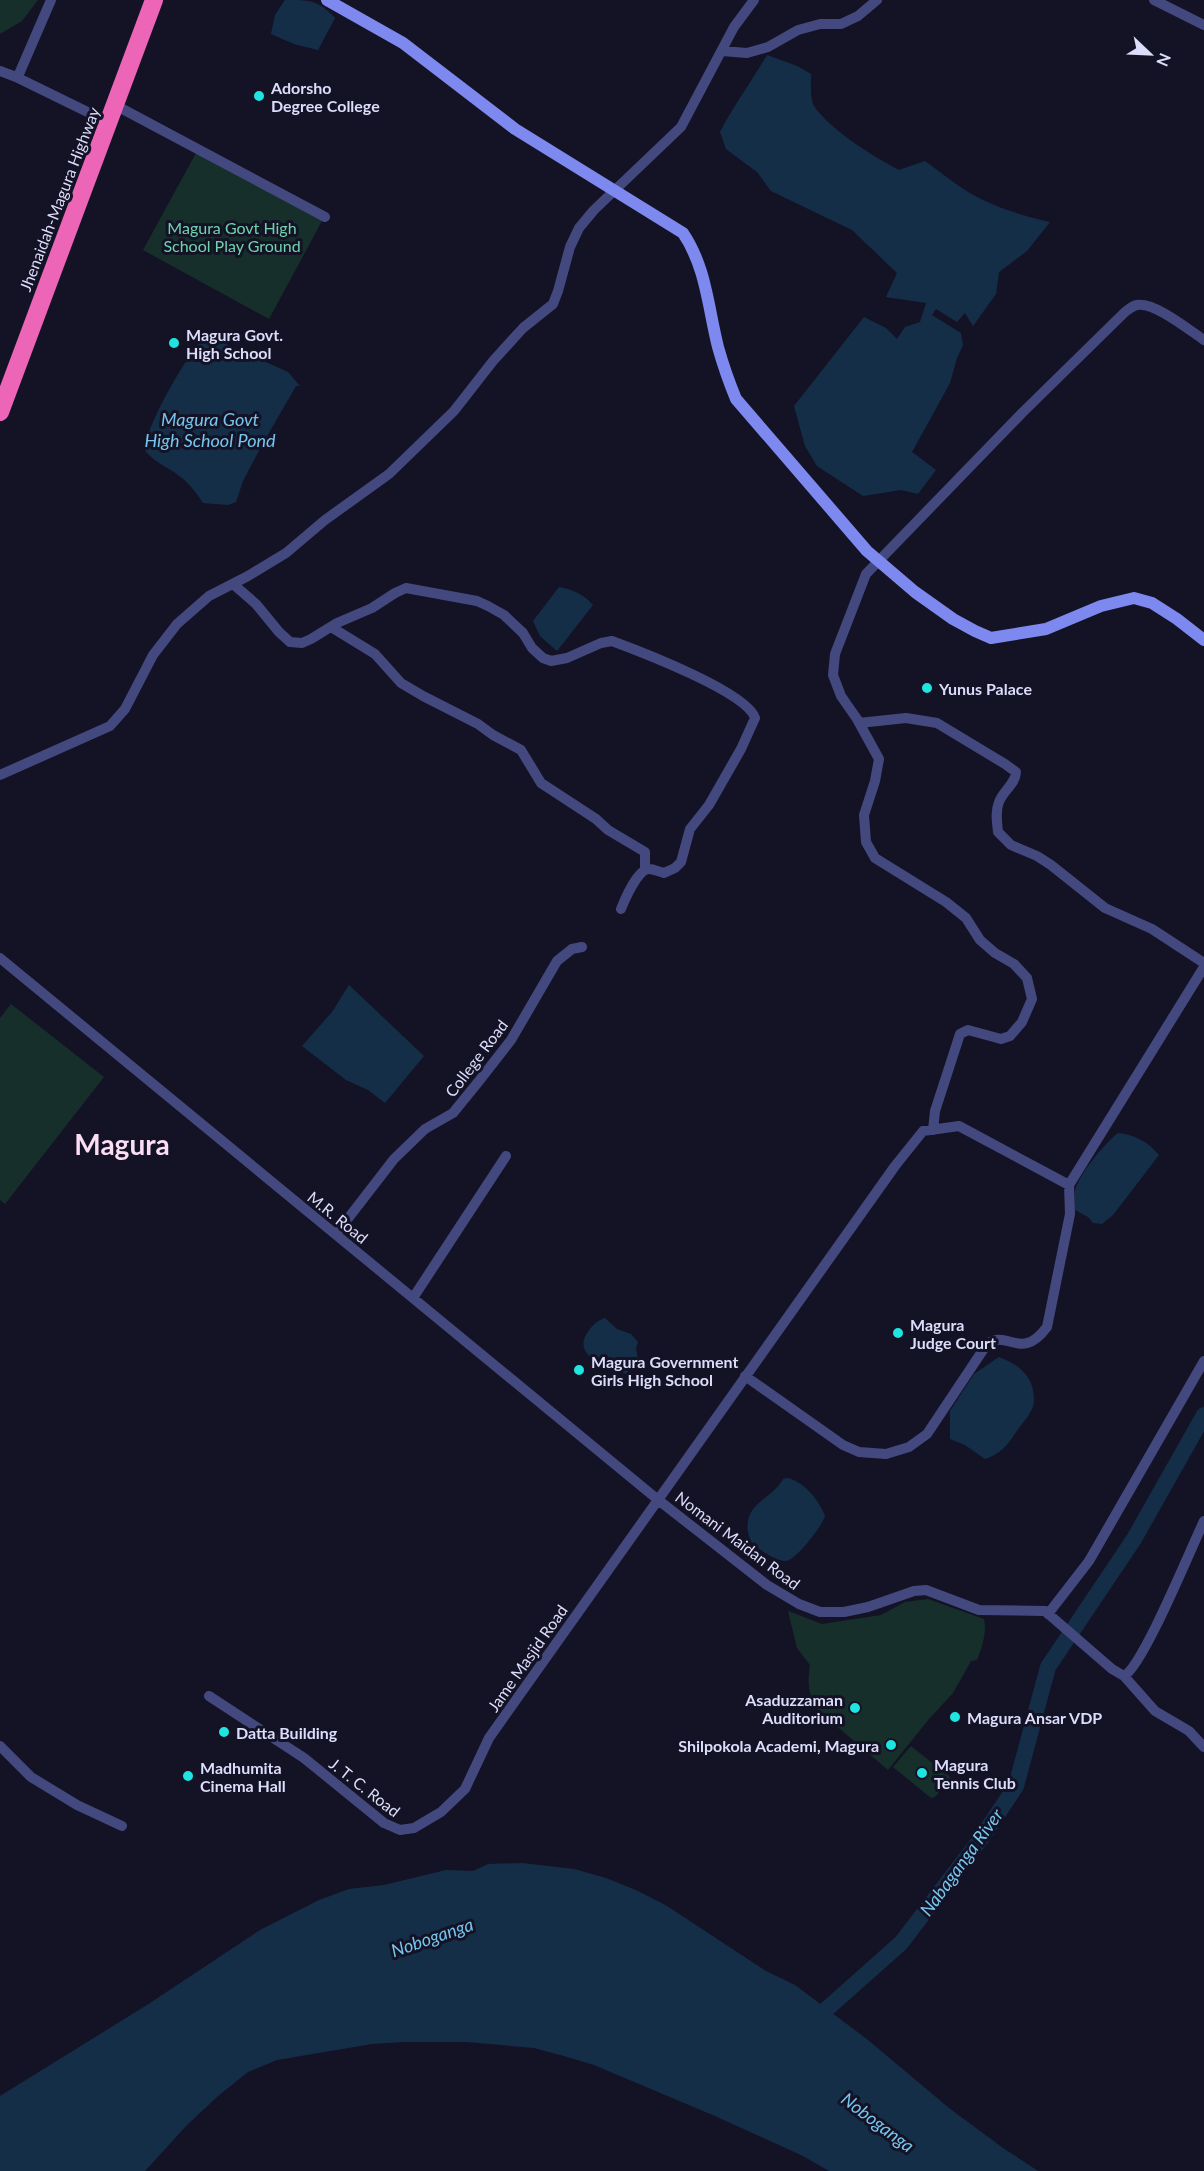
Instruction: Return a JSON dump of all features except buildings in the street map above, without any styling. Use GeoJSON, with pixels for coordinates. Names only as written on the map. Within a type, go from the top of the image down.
{"type":"FeatureCollection","features":[{"type":"Feature","properties":{"kind":"highway","name":"Jhenaidah-Magura Highway"},"geometry":{"type":"LineString","coordinates":[[0,412],[154,0]]}},
{"type":"Feature","properties":{"kind":"main road"},"geometry":{"type":"LineString","coordinates":[[327,0],[403,43],[515,129],[683,233],[692,246],[705,279],[718,346],[736,399],[867,551],[915,592],[953,620],[991,638],[1046,629],[1101,606],[1134,598],[1152,603],[1204,640]]}},
{"type":"Feature","properties":{"kind":"street"},"geometry":{"type":"LineString","coordinates":[[16,77],[51,0]]}},
{"type":"Feature","properties":{"kind":"street"},"geometry":{"type":"LineString","coordinates":[[0,775],[111,726],[125,709],[153,656],[177,624],[209,596],[286,553],[325,520],[389,474],[454,411],[493,361],[524,328],[553,304],[570,247],[579,228],[594,210],[681,127],[734,27],[754,0]]}},
{"type":"Feature","properties":{"kind":"street"},"geometry":{"type":"LineString","coordinates":[[722,51],[747,53],[768,47],[798,30],[820,24],[841,24],[858,16],[877,0]]}},
{"type":"Feature","properties":{"kind":"street"},"geometry":{"type":"LineString","coordinates":[[1154,0],[1204,25]]}},
{"type":"Feature","properties":{"kind":"street"},"geometry":{"type":"LineString","coordinates":[[0,71],[112,114],[325,217]]}},
{"type":"Feature","properties":{"kind":"street"},"geometry":{"type":"LineString","coordinates":[[1069,1185],[959,1126],[933,1130],[932,1122],[935,1111],[960,1034],[968,1030],[1001,1039],[1010,1036],[1022,1022],[1032,999],[1027,978],[1014,964],[995,953],[980,940],[966,918],[946,902],[875,858],[866,842],[864,815],[875,781],[879,759],[841,696],[833,675],[835,654],[866,574],[1022,413],[1125,312],[1135,305],[1145,305],[1204,340]]}},
{"type":"Feature","properties":{"kind":"street"},"geometry":{"type":"LineString","coordinates":[[233,584],[256,604],[290,642],[302,643],[406,588],[424,590],[477,601],[488,606],[504,615],[523,633],[537,653],[551,661],[567,658],[601,643],[612,641],[704,679],[746,705],[753,711],[755,718],[709,805],[690,829],[681,862],[664,873],[645,869]]}},
{"type":"Feature","properties":{"kind":"street"},"geometry":{"type":"LineString","coordinates":[[331,627],[375,654],[401,683],[521,750],[541,783],[596,819],[608,830],[645,852],[645,869],[638,876],[621,909]]}},
{"type":"Feature","properties":{"kind":"street"},"geometry":{"type":"LineString","coordinates":[[745,1376],[851,1450],[886,1454],[909,1447],[927,1434],[987,1344],[1000,1339],[1018,1345],[1029,1344],[1040,1337],[1047,1327],[1070,1214],[1069,1185],[1204,965],[1152,929],[1105,908],[1051,865],[1011,844],[998,832],[999,801],[1016,778],[1016,772],[1005,764],[937,723],[906,718],[859,723]]}},
{"type":"Feature","properties":{"kind":"street","name":"College Road"},"geometry":{"type":"LineString","coordinates":[[336,1234],[394,1159],[424,1129],[453,1113],[511,1040],[557,961],[572,949],[582,947]]}},
{"type":"Feature","properties":{"kind":"street","name":"M.R. Road"},"geometry":{"type":"LineString","coordinates":[[0,958],[657,1499]]}},
{"type":"Feature","properties":{"kind":"street","name":"Jame Masjid Road"},"geometry":{"type":"LineString","coordinates":[[417,1827],[441,1812],[465,1789],[489,1738],[657,1499],[895,1166],[923,1131],[933,1130]]}},
{"type":"Feature","properties":{"kind":"street"},"geometry":{"type":"LineString","coordinates":[[413,1298],[506,1156]]}},
{"type":"Feature","properties":{"kind":"street"},"geometry":{"type":"LineString","coordinates":[[1204,1362],[1089,1562],[1046,1613],[1112,1669],[1124,1676],[1155,1711],[1189,1731],[1204,1747]]}},
{"type":"Feature","properties":{"kind":"street","name":"Nomani Maidan Road"},"geometry":{"type":"LineString","coordinates":[[657,1499],[767,1585],[799,1604],[820,1612],[844,1612],[868,1607],[914,1591],[926,1590],[979,1610],[1046,1613]]}},
{"type":"Feature","properties":{"kind":"street"},"geometry":{"type":"LineString","coordinates":[[1124,1676],[1131,1673],[1204,1521]]}},
{"type":"Feature","properties":{"kind":"street","name":"J. T. C. Road"},"geometry":{"type":"LineString","coordinates":[[209,1696],[304,1758],[384,1823],[403,1831],[417,1827]]}},
{"type":"Feature","properties":{"kind":"street"},"geometry":{"type":"LineString","coordinates":[[0,1746],[31,1777],[77,1805],[122,1826]]}},
{"type":"Feature","properties":{"kind":"green space"},"geometry":{"type":"Polygon","coordinates":[[[0,0],[38,0],[22,21],[0,34],[0,0]]]}},
{"type":"Feature","properties":{"kind":"green space","name":"Magura Govt High School Play Ground"},"geometry":{"type":"Polygon","coordinates":[[[196,153],[322,221],[269,319],[143,250],[196,153]]]}},
{"type":"Feature","properties":{"kind":"green space"},"geometry":{"type":"Polygon","coordinates":[[[11,1004],[104,1077],[5,1204],[0,1200],[0,1018],[11,1004]]]}},
{"type":"Feature","properties":{"kind":"green space"},"geometry":{"type":"Polygon","coordinates":[[[928,1599],[984,1619],[984,1640],[977,1660],[971,1661],[953,1693],[888,1770],[820,1712],[816,1706],[809,1690],[810,1665],[797,1648],[788,1611],[822,1624],[881,1615],[905,1602],[928,1599]]]}},
{"type":"Feature","properties":{"kind":"green space","name":"Magura Tennis Club"},"geometry":{"type":"Polygon","coordinates":[[[911,1746],[951,1778],[935,1797],[931,1798],[893,1767],[911,1746]]]}},
{"type":"Feature","properties":{"kind":"water"},"geometry":{"type":"Polygon","coordinates":[[[285,0],[313,2],[335,18],[318,50],[294,44],[271,34],[275,15],[285,0]]]}},
{"type":"Feature","properties":{"kind":"water"},"geometry":{"type":"Polygon","coordinates":[[[767,55],[811,74],[811,95],[814,106],[821,115],[841,133],[877,158],[899,170],[925,161],[960,187],[983,200],[1016,213],[1050,222],[1027,251],[999,272],[996,294],[973,326],[965,313],[957,322],[936,309],[932,315],[961,333],[963,345],[950,383],[912,452],[936,470],[918,494],[901,490],[863,496],[817,466],[805,446],[794,406],[864,317],[886,328],[897,339],[905,327],[920,322],[926,303],[886,297],[897,273],[852,230],[771,191],[757,172],[726,149],[720,132],[767,55]]]}},
{"type":"Feature","properties":{"kind":"water","name":"Magura Govt High School Pond"},"geometry":{"type":"Polygon","coordinates":[[[206,335],[288,372],[300,386],[296,386],[263,443],[243,481],[236,502],[228,505],[203,503],[185,481],[155,460],[144,449],[153,422],[169,389],[206,335]]]}},
{"type":"Feature","properties":{"kind":"water"},"geometry":{"type":"Polygon","coordinates":[[[559,587],[578,593],[593,605],[557,651],[540,636],[533,621],[559,587]]]}},
{"type":"Feature","properties":{"kind":"water"},"geometry":{"type":"Polygon","coordinates":[[[349,985],[424,1056],[385,1103],[368,1090],[346,1080],[302,1046],[332,1012],[349,985]]]}},
{"type":"Feature","properties":{"kind":"water"},"geometry":{"type":"Polygon","coordinates":[[[1118,1133],[1141,1140],[1159,1155],[1113,1215],[1102,1224],[1093,1223],[1088,1217],[1075,1210],[1075,1191],[1093,1159],[1118,1133]]]}},
{"type":"Feature","properties":{"kind":"water"},"geometry":{"type":"Polygon","coordinates":[[[605,1318],[617,1329],[631,1334],[638,1342],[636,1348],[638,1359],[626,1374],[602,1365],[588,1355],[584,1349],[587,1333],[605,1318]]]}},
{"type":"Feature","properties":{"kind":"water"},"geometry":{"type":"Polygon","coordinates":[[[999,1357],[1024,1373],[1031,1385],[1034,1400],[1032,1409],[1007,1445],[985,1459],[965,1445],[950,1439],[950,1411],[974,1374],[999,1357]]]}},
{"type":"Feature","properties":{"kind":"water"},"geometry":{"type":"Polygon","coordinates":[[[788,1478],[811,1493],[825,1516],[796,1555],[782,1561],[773,1558],[753,1544],[748,1524],[755,1507],[783,1479],[788,1478]]]}},
{"type":"Feature","properties":{"kind":"water","name":"Noboganga"},"geometry":{"type":"Polygon","coordinates":[[[522,1863],[574,1869],[606,1878],[667,1906],[766,1971],[795,1985],[868,2040],[949,2108],[1038,2171],[829,2171],[803,2156],[715,2116],[594,2065],[534,2048],[467,2042],[403,2042],[372,2044],[277,2060],[248,2072],[187,2125],[145,2171],[0,2171],[0,2096],[147,2005],[260,1930],[319,1900],[349,1889],[384,1885],[446,1870],[473,1871],[488,1864],[522,1863]]]}},
{"type":"Feature","properties":{"kind":"waterway","name":"Nabaganga River"},"geometry":{"type":"LineString","coordinates":[[811,2023],[901,1943],[980,1840],[1016,1786],[1048,1667],[1134,1539],[1204,1415]]}},
{"type":"Feature","properties":{"kind":"place","name":"Adorsho Degree College"},"geometry":{"type":"Point","coordinates":[259,96]}},
{"type":"Feature","properties":{"kind":"place","name":"Magura Govt. High School"},"geometry":{"type":"Point","coordinates":[174,343]}},
{"type":"Feature","properties":{"kind":"place","name":"Yunus Palace"},"geometry":{"type":"Point","coordinates":[927,688]}},
{"type":"Feature","properties":{"kind":"place","name":"Magura Judge Court"},"geometry":{"type":"Point","coordinates":[898,1333]}},
{"type":"Feature","properties":{"kind":"place","name":"Magura Government Girls High School"},"geometry":{"type":"Point","coordinates":[579,1370]}},
{"type":"Feature","properties":{"kind":"place","name":"Asaduzzaman Auditorium"},"geometry":{"type":"Point","coordinates":[855,1708]}},
{"type":"Feature","properties":{"kind":"place","name":"Magura Ansar VDP"},"geometry":{"type":"Point","coordinates":[955,1717]}},
{"type":"Feature","properties":{"kind":"place","name":"Datta Building"},"geometry":{"type":"Point","coordinates":[224,1732]}},
{"type":"Feature","properties":{"kind":"place","name":"Shilpokola Academi, Magura"},"geometry":{"type":"Point","coordinates":[891,1745]}},
{"type":"Feature","properties":{"kind":"place","name":"Magura Tennis Club"},"geometry":{"type":"Point","coordinates":[922,1773]}},
{"type":"Feature","properties":{"kind":"place","name":"Madhumita Cinema Hall"},"geometry":{"type":"Point","coordinates":[188,1776]}},
{"type":"Feature","properties":{"kind":"district","name":"Magura"},"geometry":{"type":"Point","coordinates":[122,1144]}}]}
